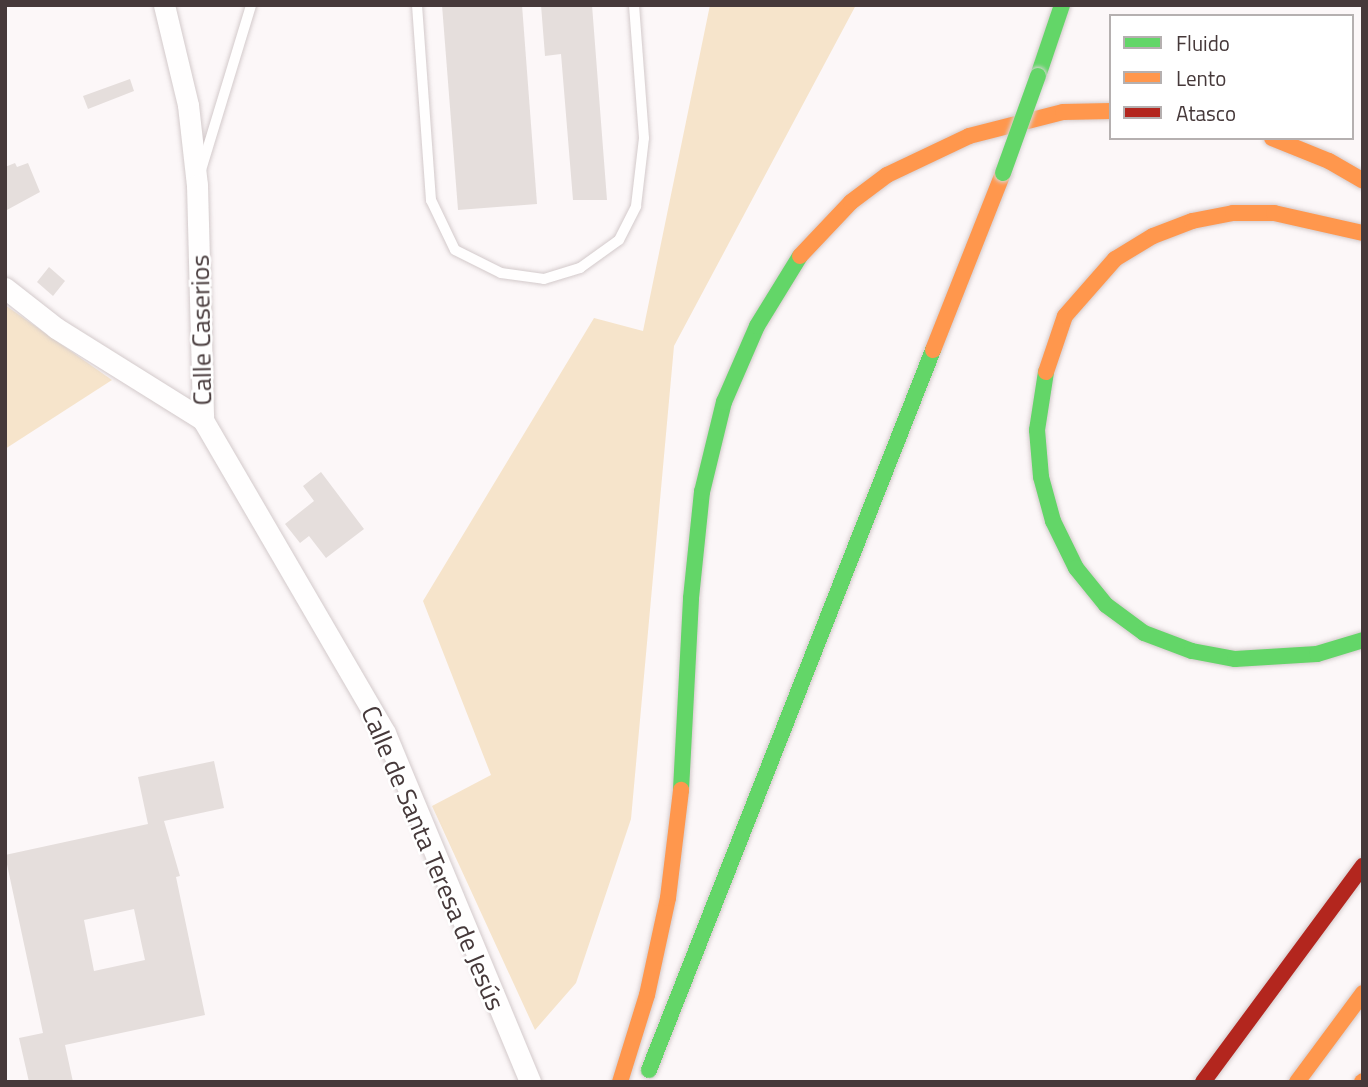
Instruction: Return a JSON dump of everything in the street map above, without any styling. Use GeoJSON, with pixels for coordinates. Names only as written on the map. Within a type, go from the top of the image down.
{"type":"FeatureCollection","features":[{"type":"Feature","properties":{"kind":"highway"},"geometry":{"type":"LineString","coordinates":[[644,1082],[1003,173],[1062,5]]}},
{"type":"Feature","properties":{"kind":"highway"},"geometry":{"type":"LineString","coordinates":[[621,1082],[647,995],[668,898],[683,776],[691,598],[702,492],[724,402],[757,326],[802,253],[851,202],[887,175],[969,136],[1063,112],[1109,111]]}},
{"type":"Feature","properties":{"kind":"highway"},"geometry":{"type":"LineString","coordinates":[[1277,140],[1329,161],[1363,181]]}},
{"type":"Feature","properties":{"kind":"highway"},"geometry":{"type":"LineString","coordinates":[[1363,233],[1284,215],[1233,213],[1179,226],[1115,259],[1065,316],[1041,385],[1037,430],[1041,477],[1053,521],[1076,568],[1106,606],[1144,633],[1192,651],[1235,659],[1317,654],[1363,640]]}},
{"type":"Feature","properties":{"kind":"highway"},"geometry":{"type":"LineString","coordinates":[[1203,1082],[1363,866]]}},
{"type":"Feature","properties":{"kind":"highway"},"geometry":{"type":"LineString","coordinates":[[1297,1082],[1363,993]]}},
{"type":"Feature","properties":{"kind":"street","name":"Calle Caserios"},"geometry":{"type":"LineString","coordinates":[[164,5],[188,105],[197,185],[203,420]]}},
{"type":"Feature","properties":{"kind":"street","name":"Calle Caserios"},"geometry":{"type":"LineString","coordinates":[[5,288],[56,328],[203,420]]}},
{"type":"Feature","properties":{"kind":"street","name":"Calle de Santa Teresa de Jesús"},"geometry":{"type":"LineString","coordinates":[[203,420],[385,733],[530,1082]]}},
{"type":"Feature","properties":{"kind":"lane"},"geometry":{"type":"LineString","coordinates":[[197,185],[251,5]]}},
{"type":"Feature","properties":{"kind":"lane"},"geometry":{"type":"LineString","coordinates":[[417,5],[431,200],[456,250],[500,273],[544,279],[580,268],[619,240],[636,206],[644,138],[634,5]]}},
{"type":"Feature","properties":{"kind":"shaded area"},"geometry":{"type":"Polygon","coordinates":[[[710,5],[856,5],[674,346],[631,819],[576,983],[535,1030],[432,806],[491,775],[423,601],[594,318],[643,331],[710,5]]]}},
{"type":"Feature","properties":{"kind":"shaded area"},"geometry":{"type":"Polygon","coordinates":[[[5,305],[112,380],[5,449],[5,305]]]}},
{"type":"Feature","properties":{"kind":"building"},"geometry":{"type":"Polygon","coordinates":[[[442,5],[522,5],[537,204],[458,210],[442,5]]]}},
{"type":"Feature","properties":{"kind":"building"},"geometry":{"type":"Polygon","coordinates":[[[541,5],[592,5],[607,200],[573,200],[561,54],[545,56],[541,5]]]}},
{"type":"Feature","properties":{"kind":"building"},"geometry":{"type":"Polygon","coordinates":[[[130,79],[134,91],[88,109],[83,96],[130,79]]]}},
{"type":"Feature","properties":{"kind":"building"},"geometry":{"type":"Polygon","coordinates":[[[15,163],[17,167],[28,163],[40,192],[5,211],[5,167],[15,163]]]}},
{"type":"Feature","properties":{"kind":"building"},"geometry":{"type":"Polygon","coordinates":[[[49,267],[65,281],[53,296],[37,282],[49,267]]]}},
{"type":"Feature","properties":{"kind":"building"},"geometry":{"type":"Polygon","coordinates":[[[321,472],[364,529],[326,558],[309,536],[300,543],[285,524],[314,501],[303,486],[321,472]]]}},
{"type":"Feature","properties":{"kind":"building"},"geometry":{"type":"Polygon","coordinates":[[[214,761],[224,808],[164,821],[180,876],[176,877],[205,1015],[65,1045],[73,1082],[29,1082],[19,1038],[43,1033],[5,855],[148,824],[138,777],[214,761]],[[134,909],[84,920],[94,971],[145,960],[134,909]]]}},
{"type":"Feature","properties":{"kind":"traffic: fast"},"geometry":{"type":"LineString","coordinates":[[1038,76],[1062,5]]}},
{"type":"Feature","properties":{"kind":"traffic: fast"},"geometry":{"type":"LineString","coordinates":[[1003,173],[1038,76]]}},
{"type":"Feature","properties":{"kind":"traffic: fast"},"geometry":{"type":"LineString","coordinates":[[681,790],[691,598],[702,492],[724,402],[757,326],[800,256]]}},
{"type":"Feature","properties":{"kind":"traffic: fast"},"geometry":{"type":"LineString","coordinates":[[649,1070],[933,350]]}},
{"type":"Feature","properties":{"kind":"traffic: fast"},"geometry":{"type":"LineString","coordinates":[[1046,372],[1037,430],[1041,477],[1053,521],[1076,568],[1106,605],[1144,633],[1192,651],[1235,659],[1317,654],[1363,640]]}},
{"type":"Feature","properties":{"kind":"traffic: slow"},"geometry":{"type":"LineString","coordinates":[[800,256],[851,202],[887,175],[969,136],[1063,112],[1109,111]]}},
{"type":"Feature","properties":{"kind":"traffic: slow"},"geometry":{"type":"LineString","coordinates":[[1277,140],[1329,161],[1363,181]]}},
{"type":"Feature","properties":{"kind":"traffic: slow"},"geometry":{"type":"LineString","coordinates":[[933,350],[1003,173]]}},
{"type":"Feature","properties":{"kind":"traffic: slow"},"geometry":{"type":"LineString","coordinates":[[1046,372],[1065,316],[1115,259],[1153,236],[1192,221],[1233,213],[1274,213],[1363,233]]}},
{"type":"Feature","properties":{"kind":"traffic: slow"},"geometry":{"type":"LineString","coordinates":[[620,1082],[647,995],[668,898],[681,790]]}},
{"type":"Feature","properties":{"kind":"traffic: slow"},"geometry":{"type":"LineString","coordinates":[[1297,1082],[1363,993]]}},
{"type":"Feature","properties":{"kind":"traffic: jam"},"geometry":{"type":"LineString","coordinates":[[1203,1082],[1363,866]]}}]}
